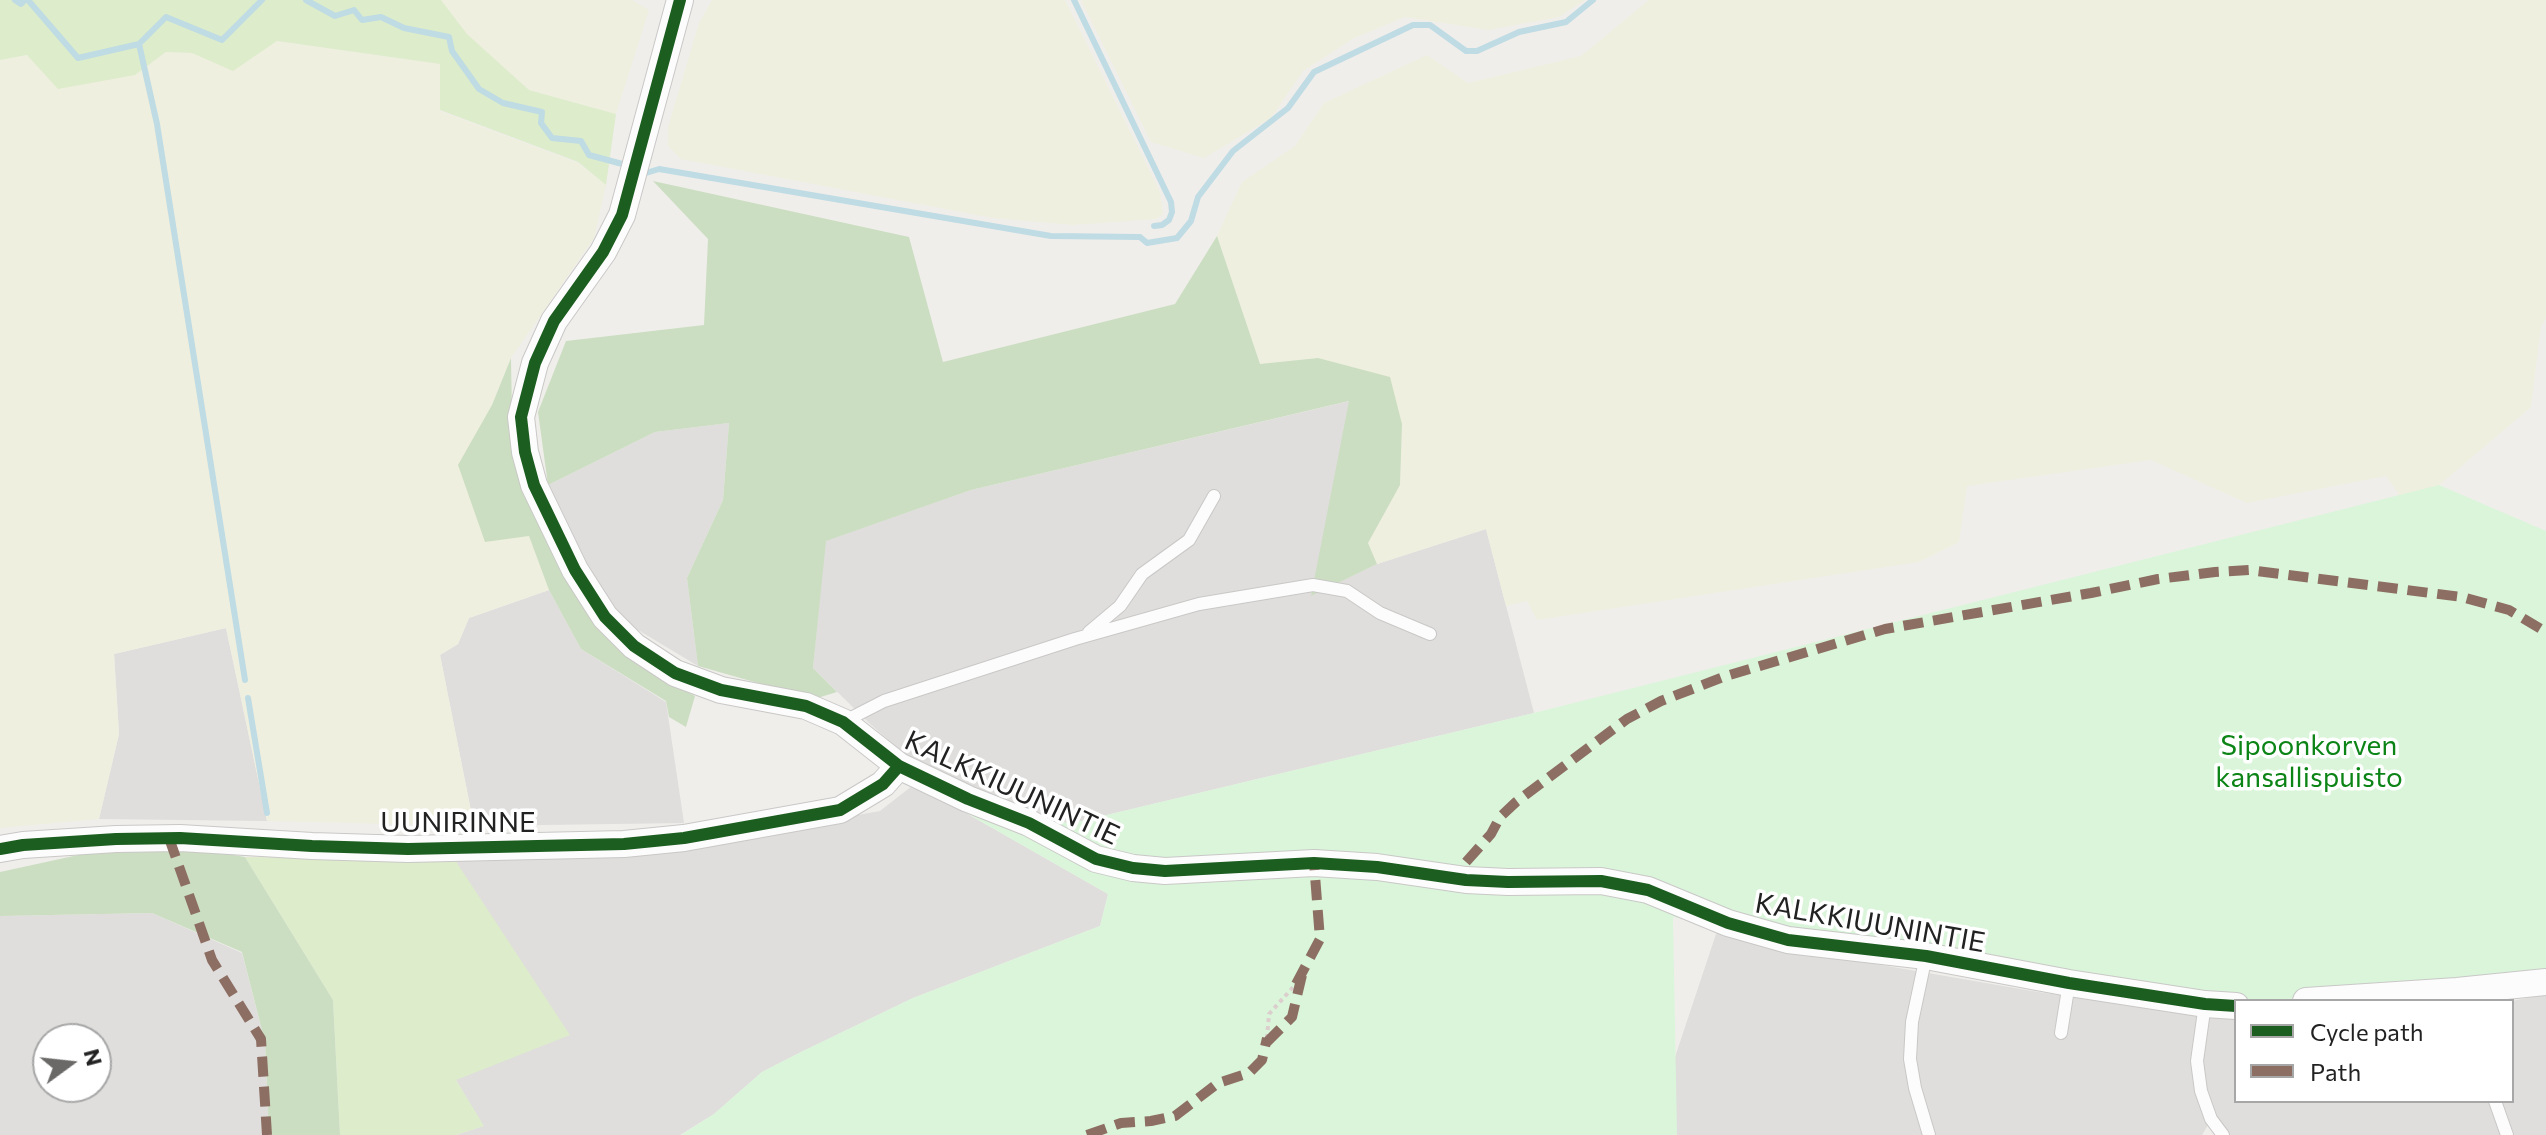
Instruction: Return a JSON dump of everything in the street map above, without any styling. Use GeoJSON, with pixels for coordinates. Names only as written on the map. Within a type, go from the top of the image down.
{"type":"FeatureCollection","features":[{"type":"Feature","properties":{"kind":"street","name":"KALKKIUUNINTIE"},"geometry":{"type":"LineString","coordinates":[[680,0],[622,215],[603,252],[554,321],[535,363],[521,417],[525,452],[534,485],[575,570],[605,617],[634,646],[675,673],[721,690],[806,706],[843,722],[899,766],[968,799],[1029,823],[1096,859],[1133,868],[1165,871],[1314,863],[1377,867],[1466,880],[1601,881],[1648,890],[1728,923],[1788,940],[1926,956],[2069,983],[2234,1006]]}},
{"type":"Feature","properties":{"kind":"street","name":"UUNIRINNE"},"geometry":{"type":"LineString","coordinates":[[0,849],[116,839],[180,838],[408,849],[624,844],[684,838],[840,810],[883,784],[899,766]]}},
{"type":"Feature","properties":{"kind":"street"},"geometry":{"type":"LineString","coordinates":[[2367,999],[2458,996],[2546,982]]}},
{"type":"Feature","properties":{"kind":"lane"},"geometry":{"type":"LineString","coordinates":[[1075,639],[1090,631],[1120,606],[1142,574],[1189,540],[1214,496]]}},
{"type":"Feature","properties":{"kind":"lane"},"geometry":{"type":"LineString","coordinates":[[843,722],[884,701],[1075,639],[1199,604],[1313,585],[1347,591],[1380,613],[1430,634]]}},
{"type":"Feature","properties":{"kind":"lane"},"geometry":{"type":"LineString","coordinates":[[1926,956],[1912,1022],[1910,1059],[1929,1135]]}},
{"type":"Feature","properties":{"kind":"lane"},"geometry":{"type":"LineString","coordinates":[[2061,1033],[2069,983]]}},
{"type":"Feature","properties":{"kind":"lane"},"geometry":{"type":"LineString","coordinates":[[2205,1004],[2197,1061],[2201,1091],[2211,1119],[2223,1135]]}},
{"type":"Feature","properties":{"kind":"lane"},"geometry":{"type":"LineString","coordinates":[[2496,1103],[2507,1135]]}},
{"type":"Feature","properties":{"kind":"path"},"geometry":{"type":"LineString","coordinates":[[1267,1038],[1269,1014],[1296,984]]}},
{"type":"Feature","properties":{"kind":"shaded area"},"geometry":{"type":"Polygon","coordinates":[[[1350,401],[1312,595],[1377,564],[1486,529],[1534,713],[1069,824],[926,773],[813,668],[825,541],[971,490],[1350,401]]]}},
{"type":"Feature","properties":{"kind":"shaded area"},"geometry":{"type":"Polygon","coordinates":[[[729,423],[723,500],[687,578],[698,666],[623,621],[578,563],[548,485],[655,432],[729,423]]]}},
{"type":"Feature","properties":{"kind":"shaded area"},"geometry":{"type":"Polygon","coordinates":[[[549,590],[581,649],[666,702],[684,823],[474,826],[440,655],[458,644],[469,618],[549,590]]]}},
{"type":"Feature","properties":{"kind":"shaded area"},"geometry":{"type":"Polygon","coordinates":[[[226,628],[267,821],[99,819],[119,734],[114,654],[226,628]]]}},
{"type":"Feature","properties":{"kind":"shaded area"},"geometry":{"type":"Polygon","coordinates":[[[912,786],[924,789],[1108,894],[1100,926],[913,998],[799,1053],[762,1072],[714,1114],[680,1135],[456,1135],[483,1126],[456,1080],[455,860],[747,835],[880,811],[912,786]]]}},
{"type":"Feature","properties":{"kind":"shaded area"},"geometry":{"type":"Polygon","coordinates":[[[152,913],[242,953],[265,1042],[269,1135],[0,1135],[0,916],[152,913]]]}},
{"type":"Feature","properties":{"kind":"shaded area"},"geometry":{"type":"Polygon","coordinates":[[[1717,931],[1858,961],[2044,993],[2234,1017],[2234,1103],[2514,1103],[2514,1001],[2546,994],[2546,1135],[2221,1135],[2211,1120],[2202,1135],[1676,1135],[1674,1060],[1717,931]]]}},
{"type":"Feature","properties":{"kind":"green space"},"geometry":{"type":"Polygon","coordinates":[[[0,0],[441,0],[467,34],[529,90],[616,114],[606,185],[578,162],[440,110],[440,64],[277,41],[233,71],[192,53],[166,52],[135,75],[58,89],[27,55],[0,60],[0,0]]]}},
{"type":"Feature","properties":{"kind":"green space"},"geometry":{"type":"Polygon","coordinates":[[[441,0],[632,0],[649,10],[616,114],[529,90],[467,34],[441,0]]]}},
{"type":"Feature","properties":{"kind":"green space"},"geometry":{"type":"Polygon","coordinates":[[[712,0],[1065,0],[1160,192],[1163,214],[1156,219],[1073,225],[993,218],[681,159],[668,146],[668,127],[699,23],[712,0]]]}},
{"type":"Feature","properties":{"kind":"green space"},"geometry":{"type":"Polygon","coordinates":[[[1081,0],[1585,0],[1559,17],[1488,30],[1405,17],[1354,38],[1303,71],[1271,118],[1204,158],[1151,142],[1081,0]]]}},
{"type":"Feature","properties":{"kind":"green space"},"geometry":{"type":"Polygon","coordinates":[[[1649,0],[2546,0],[2546,318],[2541,326],[2531,407],[2410,510],[2386,476],[2247,503],[2151,460],[1967,486],[1959,542],[1919,562],[1537,620],[1527,601],[1506,606],[1486,529],[1377,564],[1368,543],[1400,485],[1402,424],[1318,358],[1260,364],[1217,236],[1242,182],[1295,146],[1324,103],[1427,55],[1468,83],[1581,56],[1649,0]]]}},
{"type":"Feature","properties":{"kind":"green space"},"geometry":{"type":"Polygon","coordinates":[[[277,41],[440,64],[440,111],[578,163],[606,185],[594,238],[511,358],[492,405],[529,535],[549,590],[469,618],[458,644],[440,655],[474,826],[267,821],[226,628],[114,654],[119,734],[99,819],[0,828],[0,60],[27,55],[135,75],[166,52],[192,53],[233,70],[277,41]]]}},
{"type":"Feature","properties":{"kind":"green space"},"geometry":{"type":"Polygon","coordinates":[[[653,181],[909,237],[943,362],[1175,304],[1217,236],[1260,364],[1318,358],[1390,377],[1402,424],[1400,485],[1368,543],[1377,564],[1311,596],[1349,401],[971,490],[826,541],[813,668],[837,692],[814,699],[698,666],[687,578],[723,500],[729,423],[655,432],[548,485],[538,412],[566,341],[704,325],[708,239],[653,181]]]}},
{"type":"Feature","properties":{"kind":"green space"},"geometry":{"type":"Polygon","coordinates":[[[511,358],[512,417],[536,516],[665,679],[695,696],[686,727],[669,717],[666,701],[581,649],[549,590],[529,536],[485,542],[458,465],[492,405],[511,358]]]}},
{"type":"Feature","properties":{"kind":"green space","name":"Sipoonkorven kansallispuisto"},"geometry":{"type":"Polygon","coordinates":[[[2439,485],[2546,531],[2546,985],[2332,999],[2234,1001],[1919,963],[1673,917],[1677,1135],[681,1135],[714,1114],[762,1072],[799,1053],[913,998],[1100,926],[1108,894],[924,789],[926,773],[1069,824],[1534,713],[2439,485]]]}},
{"type":"Feature","properties":{"kind":"green space"},"geometry":{"type":"Polygon","coordinates":[[[115,847],[211,851],[245,857],[333,1000],[340,1135],[269,1135],[265,1042],[242,952],[152,913],[0,916],[0,872],[115,847]]]}},
{"type":"Feature","properties":{"kind":"green space"},"geometry":{"type":"Polygon","coordinates":[[[245,857],[455,860],[570,1035],[456,1080],[484,1126],[456,1135],[340,1135],[333,1000],[245,857]]]}},
{"type":"Feature","properties":{"kind":"waterway"},"geometry":{"type":"LineString","coordinates":[[15,0],[21,4],[25,0]]}},
{"type":"Feature","properties":{"kind":"waterway"},"geometry":{"type":"LineString","coordinates":[[28,0],[78,58],[139,44],[166,17],[222,40],[262,0]]}},
{"type":"Feature","properties":{"kind":"waterway"},"geometry":{"type":"LineString","coordinates":[[306,0],[335,16],[354,10],[362,20],[381,17],[404,28],[449,37],[452,51],[479,89],[503,103],[542,112],[541,123],[552,138],[581,141],[589,155],[626,165]]}},
{"type":"Feature","properties":{"kind":"waterway"},"geometry":{"type":"LineString","coordinates":[[1074,0],[1171,202],[1169,220],[1154,226]]}},
{"type":"Feature","properties":{"kind":"waterway"},"geometry":{"type":"LineString","coordinates":[[646,173],[659,169],[1051,236],[1140,237],[1147,243],[1177,238],[1191,221],[1198,197],[1233,151],[1288,108],[1314,72],[1413,25],[1430,25],[1466,51],[1477,51],[1519,32],[1566,22],[1593,0]]}},
{"type":"Feature","properties":{"kind":"waterway"},"geometry":{"type":"LineString","coordinates":[[139,44],[157,124],[245,680]]}},
{"type":"Feature","properties":{"kind":"waterway"},"geometry":{"type":"LineString","coordinates":[[248,698],[267,813]]}},
{"type":"Feature","properties":{"kind":"marked path"},"geometry":{"type":"LineString","coordinates":[[1466,862],[1491,834],[1500,817],[1516,802],[1627,719],[1661,701],[1726,676],[1885,629],[2158,579],[2249,570],[2462,597],[2509,610],[2546,632]]}},
{"type":"Feature","properties":{"kind":"marked path"},"geometry":{"type":"LineString","coordinates":[[169,838],[212,960],[261,1039],[267,1135]]}},
{"type":"Feature","properties":{"kind":"marked path"},"geometry":{"type":"LineString","coordinates":[[1296,984],[1320,939],[1314,863]]}},
{"type":"Feature","properties":{"kind":"marked path"},"geometry":{"type":"LineString","coordinates":[[1266,1043],[1292,1017],[1302,975]]}},
{"type":"Feature","properties":{"kind":"marked path"},"geometry":{"type":"LineString","coordinates":[[1087,1135],[1121,1123],[1175,1116],[1218,1083],[1249,1073],[1262,1060],[1267,1038]]}},
{"type":"Feature","properties":{"kind":"cycle path"},"geometry":{"type":"LineString","coordinates":[[680,0],[622,215],[603,252],[554,321],[535,363],[521,417],[525,452],[534,485],[575,570],[605,617],[634,646],[675,673],[721,690],[806,706],[843,722],[899,766],[968,799],[1029,823],[1096,859],[1133,868],[1165,871],[1314,863],[1377,867],[1466,880],[1601,881],[1648,890],[1728,923],[1788,940],[1926,956],[2069,983],[2234,1006]]}},
{"type":"Feature","properties":{"kind":"cycle path"},"geometry":{"type":"LineString","coordinates":[[0,849],[116,839],[180,838],[408,849],[624,844],[684,838],[840,810],[883,784],[899,766]]}}]}
